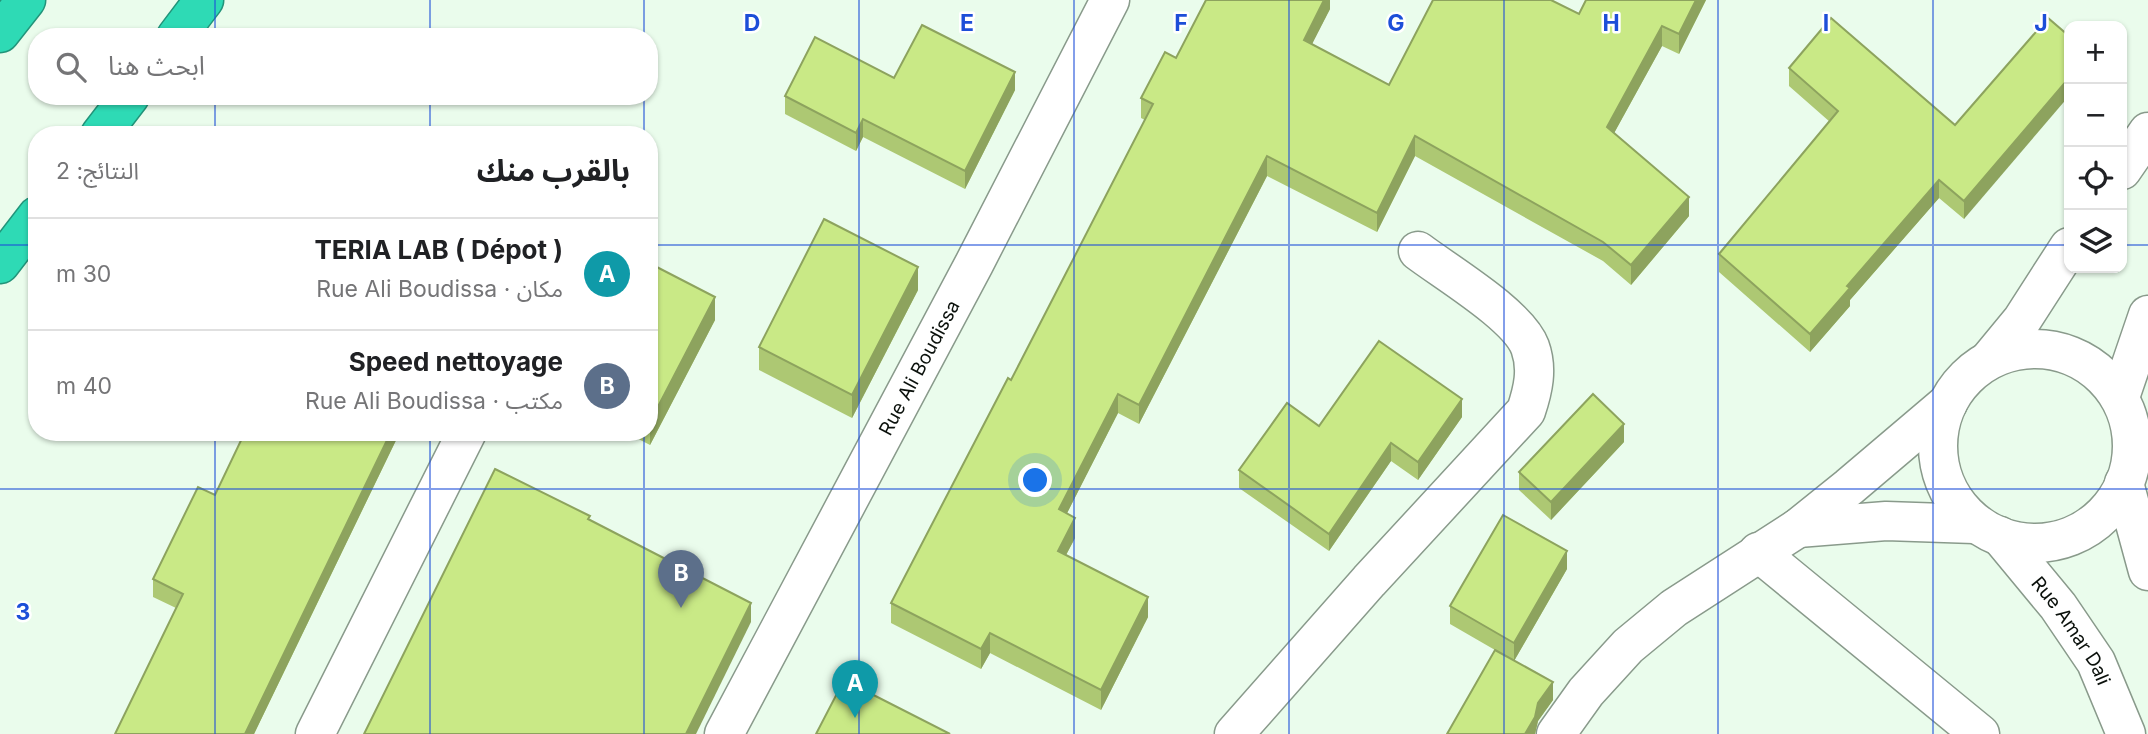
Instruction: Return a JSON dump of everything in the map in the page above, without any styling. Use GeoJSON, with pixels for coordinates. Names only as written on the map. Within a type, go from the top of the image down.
{"type":"FeatureCollection","features":[{"type":"Feature","properties":{"kind":"highway"},"geometry":{"type":"LineString","coordinates":[[0,33],[26,0]]}},
{"type":"Feature","properties":{"kind":"highway"},"geometry":{"type":"LineString","coordinates":[[183,28],[204,0]]}},
{"type":"Feature","properties":{"kind":"highway"},"geometry":{"type":"LineString","coordinates":[[107,126],[123,105]]}},
{"type":"Feature","properties":{"kind":"highway"},"geometry":{"type":"LineString","coordinates":[[3,262],[28,228]]}},
{"type":"Feature","properties":{"kind":"street","name":"Rue Ali Boudissa"},"geometry":{"type":"LineString","coordinates":[[724,734],[974,264],[1110,0]]}},
{"type":"Feature","properties":{"kind":"street"},"geometry":{"type":"LineString","coordinates":[[2127,163],[2148,132]]}},
{"type":"Feature","properties":{"kind":"street"},"geometry":{"type":"LineString","coordinates":[[1234,734],[1369,581],[1526,411],[1533,390],[1535,368],[1530,346],[1518,327],[1418,251]]}},
{"type":"Feature","properties":{"kind":"street"},"geometry":{"type":"LineString","coordinates":[[1987,530],[1952,497],[1940,467],[1939,435],[1948,403],[1964,378],[1989,360],[2022,320],[2064,255]]}},
{"type":"Feature","properties":{"kind":"street"},"geometry":{"type":"LineString","coordinates":[[2120,397],[2148,314]]}},
{"type":"Feature","properties":{"kind":"street"},"geometry":{"type":"LineString","coordinates":[[1798,528],[1886,521],[1987,530],[2029,542],[2059,540],[2086,528],[2108,509],[2124,483],[2131,454],[2129,424],[2120,397],[2100,373],[2075,356],[2046,349],[2027,349],[1989,360]]}},
{"type":"Feature","properties":{"kind":"street"},"geometry":{"type":"LineString","coordinates":[[1556,734],[1586,692],[1628,646],[1674,608],[1798,528],[1948,403]]}},
{"type":"Feature","properties":{"kind":"street"},"geometry":{"type":"LineString","coordinates":[[316,734],[462,441]]}},
{"type":"Feature","properties":{"kind":"street"},"geometry":{"type":"LineString","coordinates":[[2124,483],[2148,571]]}},
{"type":"Feature","properties":{"kind":"street","name":"Rue Amar Dali"},"geometry":{"type":"LineString","coordinates":[[1987,530],[2058,606],[2096,662],[2126,734]]}},
{"type":"Feature","properties":{"kind":"street"},"geometry":{"type":"LineString","coordinates":[[1758,552],[1980,734]]}},
{"type":"Feature","properties":{"kind":"building"},"geometry":{"type":"Polygon","coordinates":[[[1206,0],[1324,0],[1304,40],[1389,85],[1433,0],[1551,0],[1579,14],[1586,0],[1696,0],[1679,34],[1662,26],[1607,127],[1689,197],[1631,265],[1603,242],[1415,136],[1377,213],[1267,156],[1139,405],[1118,394],[1059,509],[1075,518],[1058,551],[1148,597],[1101,690],[990,633],[981,649],[891,603],[1008,378],[1011,380],[1153,104],[1141,98],[1165,52],[1176,58],[1206,0]]]}},
{"type":"Feature","properties":{"kind":"building"},"geometry":{"type":"Polygon","coordinates":[[[1831,18],[1955,125],[2048,18],[2064,32],[2064,84],[1964,201],[1939,180],[1847,286],[1850,288],[1810,334],[1719,254],[1838,111],[1789,68],[1831,18]]]}},
{"type":"Feature","properties":{"kind":"building"},"geometry":{"type":"Polygon","coordinates":[[[922,25],[1015,72],[965,171],[863,119],[856,133],[785,96],[815,37],[894,78],[922,25]]]}},
{"type":"Feature","properties":{"kind":"building"},"geometry":{"type":"Polygon","coordinates":[[[824,219],[918,267],[852,395],[759,347],[824,219]]]}},
{"type":"Feature","properties":{"kind":"building"},"geometry":{"type":"Polygon","coordinates":[[[658,268],[715,297],[658,407],[658,268]]]}},
{"type":"Feature","properties":{"kind":"building"},"geometry":{"type":"Polygon","coordinates":[[[1379,341],[1462,399],[1418,462],[1391,443],[1329,534],[1239,470],[1287,403],[1319,426],[1379,341]]]}},
{"type":"Feature","properties":{"kind":"building"},"geometry":{"type":"Polygon","coordinates":[[[1593,394],[1624,424],[1551,502],[1519,472],[1593,394]]]}},
{"type":"Feature","properties":{"kind":"building"},"geometry":{"type":"Polygon","coordinates":[[[241,441],[387,441],[245,734],[115,734],[183,594],[153,579],[198,487],[215,495],[241,441]]]}},
{"type":"Feature","properties":{"kind":"building"},"geometry":{"type":"Polygon","coordinates":[[[495,469],[590,516],[588,519],[751,603],[686,734],[364,734],[495,469]]]}},
{"type":"Feature","properties":{"kind":"building"},"geometry":{"type":"Polygon","coordinates":[[[1503,515],[1567,551],[1514,643],[1450,606],[1503,515]]]}},
{"type":"Feature","properties":{"kind":"building"},"geometry":{"type":"Polygon","coordinates":[[[1495,650],[1553,682],[1538,703],[1535,717],[1525,734],[1447,734],[1495,650]]]}},
{"type":"Feature","properties":{"kind":"building"},"geometry":{"type":"Polygon","coordinates":[[[844,680],[950,734],[816,734],[844,680]]]}},
{"type":"Feature","properties":{"kind":"place","name":"Speed nettoyage"},"geometry":{"type":"Point","coordinates":[681,608]}},
{"type":"Feature","properties":{"kind":"place","name":"TERIA LAB ( Dépot )"},"geometry":{"type":"Point","coordinates":[855,718]}}]}
